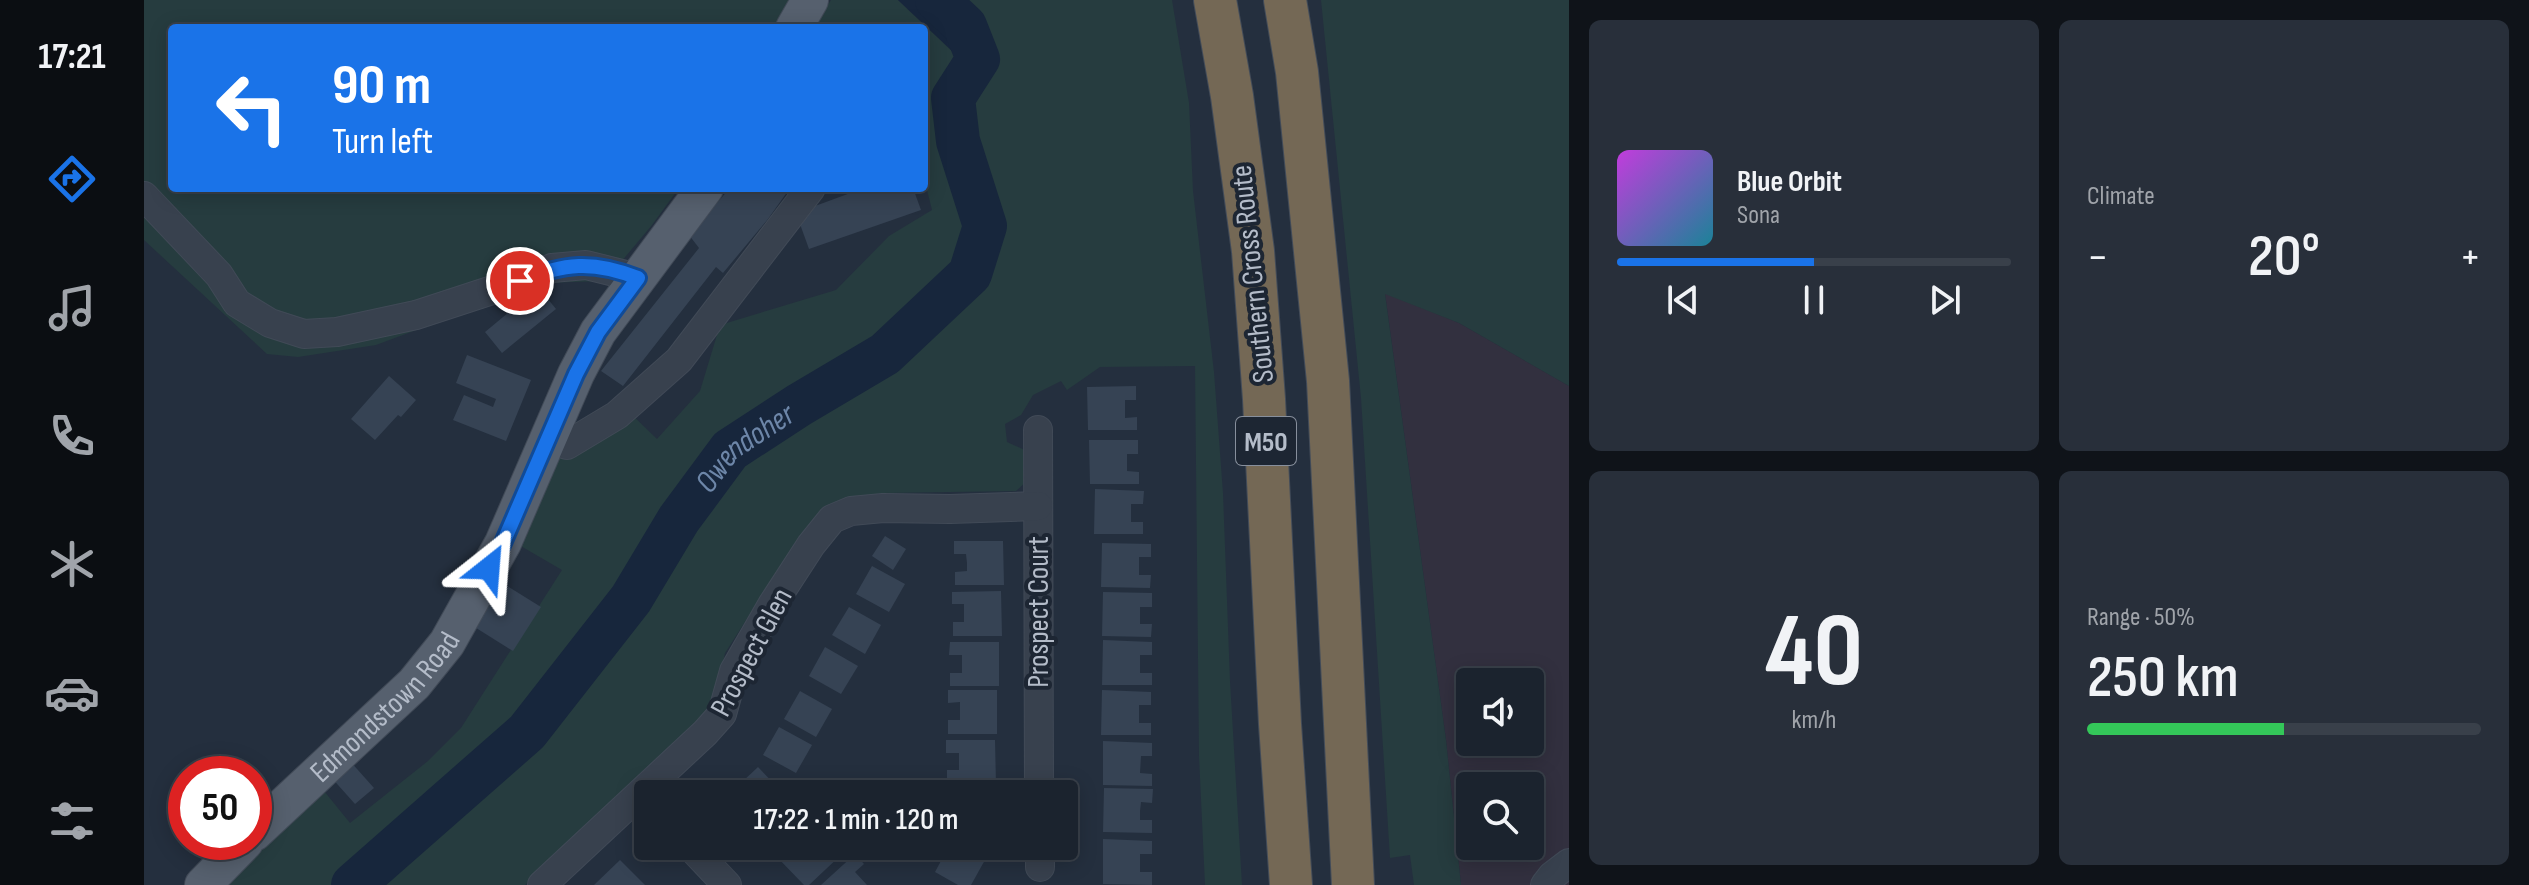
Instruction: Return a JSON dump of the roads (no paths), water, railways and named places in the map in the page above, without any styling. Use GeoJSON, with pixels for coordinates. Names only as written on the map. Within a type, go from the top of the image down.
{"type":"FeatureCollection","features":[{"type":"Feature","properties":{"kind":"highway","name":"Southern Cross Route"},"geometry":{"type":"LineString","coordinates":[[1215,0],[1232,96],[1253,251],[1291,885]]}},
{"type":"Feature","properties":{"kind":"highway","name":"M50"},"geometry":{"type":"LineString","coordinates":[[1285,0],[1297,72],[1328,381],[1353,885]]}},
{"type":"Feature","properties":{"kind":"main road"},"geometry":{"type":"LineString","coordinates":[[796,24],[810,0]]}},
{"type":"Feature","properties":{"kind":"main road","name":"Edmondstown Road"},"geometry":{"type":"LineString","coordinates":[[272,816],[414,684],[447,643],[503,543],[598,332],[702,192]]}},
{"type":"Feature","properties":{"kind":"main road"},"geometry":{"type":"LineString","coordinates":[[203,885],[227,860]]}},
{"type":"Feature","properties":{"kind":"street"},"geometry":{"type":"LineString","coordinates":[[549,439],[567,445],[617,415],[679,360],[808,192]]}},
{"type":"Feature","properties":{"kind":"street"},"geometry":{"type":"LineString","coordinates":[[144,196],[219,275],[237,303],[270,323],[304,334],[337,332],[416,315],[552,268],[586,265],[638,278]]}},
{"type":"Feature","properties":{"kind":"street","name":"Prospect Court"},"geometry":{"type":"LineString","coordinates":[[1038,430],[1039,780]]}},
{"type":"Feature","properties":{"kind":"street","name":"Prospect Glen"},"geometry":{"type":"LineString","coordinates":[[660,780],[722,714],[734,671],[803,557],[832,519],[851,511],[867,509],[1038,506]]}},
{"type":"Feature","properties":{"kind":"street","name":"Prospect Glen"},"geometry":{"type":"LineString","coordinates":[[542,885],[634,806]]}},
{"type":"Feature","properties":{"kind":"street"},"geometry":{"type":"LineString","coordinates":[[703,860],[727,885]]}},
{"type":"Feature","properties":{"kind":"street"},"geometry":{"type":"LineString","coordinates":[[1545,885],[1569,863]]}},
{"type":"Feature","properties":{"kind":"water"},"geometry":{"type":"Polygon","coordinates":[[[898,0],[965,0],[981,16],[952,51],[928,28],[928,24],[923,24],[898,0]]]}},
{"type":"Feature","properties":{"kind":"waterway","name":"Owendoher"},"geometry":{"type":"LineString","coordinates":[[353,885],[527,732],[631,599],[679,519],[730,450],[885,354],[970,274],[985,226],[958,141],[953,98],[978,59],[965,26],[937,0]]}}]}
